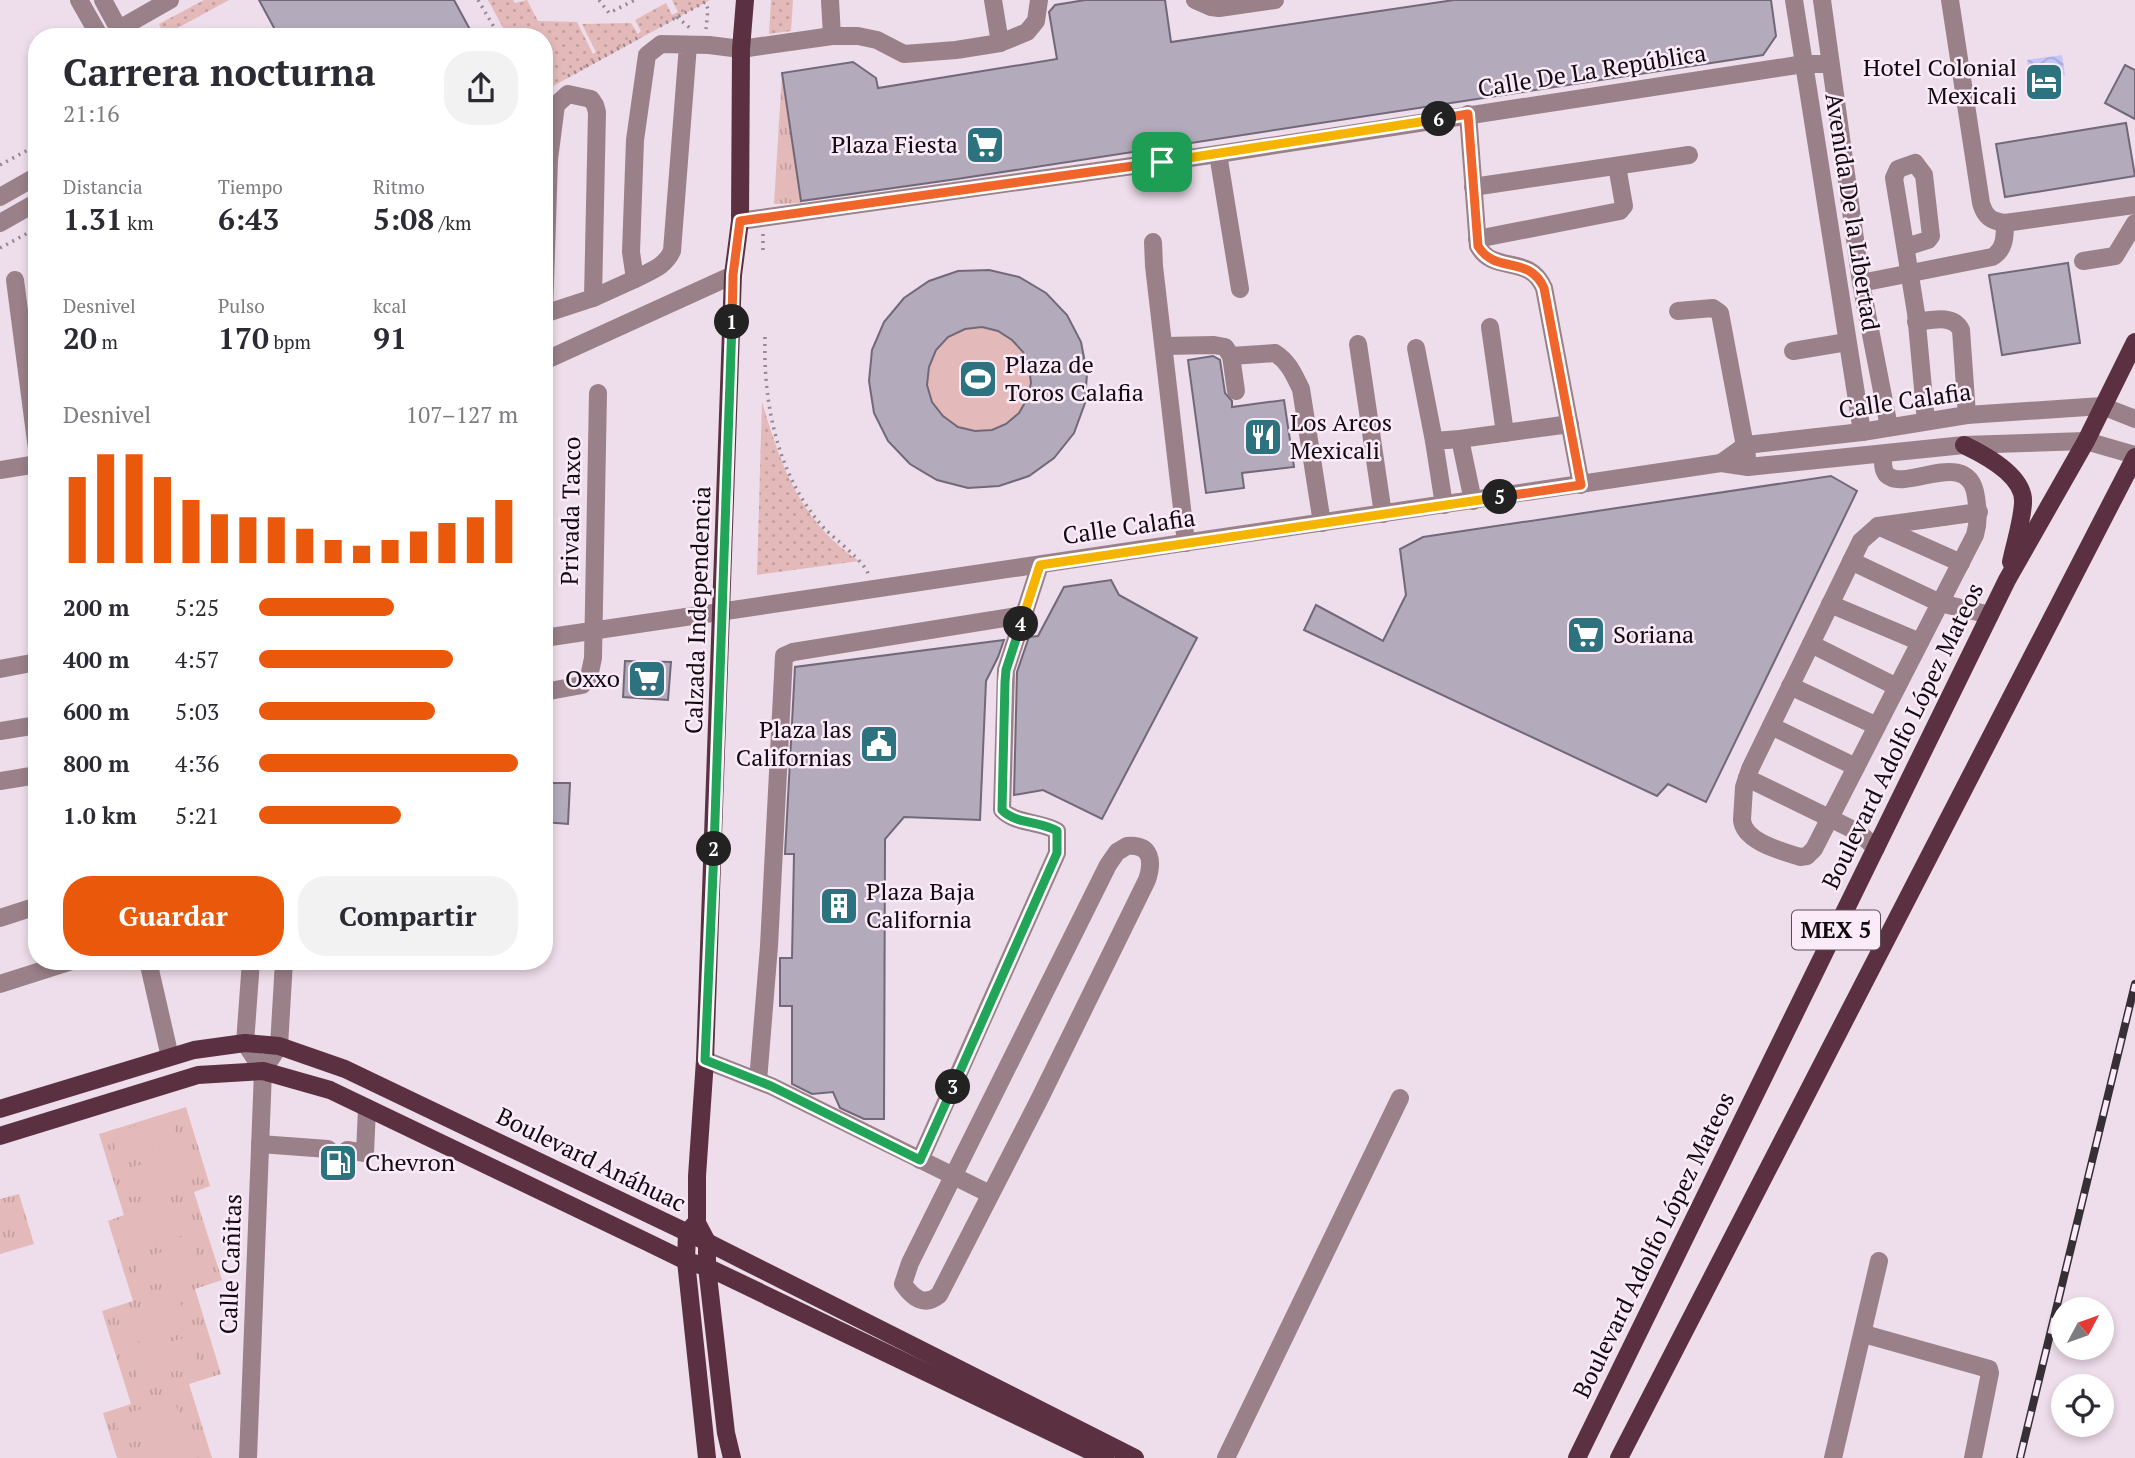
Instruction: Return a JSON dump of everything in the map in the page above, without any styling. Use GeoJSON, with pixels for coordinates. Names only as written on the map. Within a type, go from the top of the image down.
{"type":"FeatureCollection","features":[{"type":"Feature","properties":{"kind":"main road","name":"Calzada Independencia"},"geometry":{"type":"LineString","coordinates":[[707,1458],[686,1261],[697,1176],[705,1060],[733,275],[740,221],[741,49],[745,0]]}},
{"type":"Feature","properties":{"kind":"main road","name":"Boulevard Adolfo López Mateos"},"geometry":{"type":"LineString","coordinates":[[1577,1458],[2007,580],[2086,441],[2135,342]]}},
{"type":"Feature","properties":{"kind":"main road"},"geometry":{"type":"LineString","coordinates":[[1964,445],[1984,455],[2007,472],[2024,501],[2007,580]]}},
{"type":"Feature","properties":{"kind":"main road","name":"MEX 5"},"geometry":{"type":"LineString","coordinates":[[1619,1458],[2135,456]]}},
{"type":"Feature","properties":{"kind":"main road","name":"Boulevard Anáhuac"},"geometry":{"type":"LineString","coordinates":[[0,1109],[194,1050],[245,1043],[279,1046],[345,1069],[692,1228]]}},
{"type":"Feature","properties":{"kind":"main road","name":"Boulevard Anáhuac"},"geometry":{"type":"LineString","coordinates":[[0,1136],[198,1075],[263,1071],[330,1090],[1105,1458]]}},
{"type":"Feature","properties":{"kind":"main road","name":"Calzada Independencia"},"geometry":{"type":"LineString","coordinates":[[692,1228],[706,1242],[726,1433],[732,1458]]}},
{"type":"Feature","properties":{"kind":"main road"},"geometry":{"type":"LineString","coordinates":[[706,1242],[1135,1458]]}},
{"type":"Feature","properties":{"kind":"street"},"geometry":{"type":"LineString","coordinates":[[79,0],[95,28]]}},
{"type":"Feature","properties":{"kind":"street"},"geometry":{"type":"LineString","coordinates":[[128,28],[170,0]]}},
{"type":"Feature","properties":{"kind":"street"},"geometry":{"type":"LineString","coordinates":[[830,0],[832,36]]}},
{"type":"Feature","properties":{"kind":"street"},"geometry":{"type":"LineString","coordinates":[[993,0],[1000,43]]}},
{"type":"Feature","properties":{"kind":"street"},"geometry":{"type":"LineString","coordinates":[[635,279],[631,252],[635,140],[647,55],[661,44],[694,36],[709,45],[741,49],[832,36],[858,36],[877,40],[904,54],[956,50],[1000,43],[1031,30],[1039,0]]}},
{"type":"Feature","properties":{"kind":"street"},"geometry":{"type":"LineString","coordinates":[[1195,0],[1212,8],[1275,0]]}},
{"type":"Feature","properties":{"kind":"street","name":"Avenida De la Libertad"},"geometry":{"type":"LineString","coordinates":[[1794,0],[1862,432]]}},
{"type":"Feature","properties":{"kind":"street","name":"Avenida De la Libertad"},"geometry":{"type":"LineString","coordinates":[[1822,0],[1861,283],[1889,427]]}},
{"type":"Feature","properties":{"kind":"street"},"geometry":{"type":"LineString","coordinates":[[1950,0],[1983,213],[1989,219],[2005,223],[2135,205]]}},
{"type":"Feature","properties":{"kind":"street"},"geometry":{"type":"LineString","coordinates":[[109,2],[119,28]]}},
{"type":"Feature","properties":{"kind":"street"},"geometry":{"type":"LineString","coordinates":[[553,311],[593,298],[667,261],[671,251],[694,36]]}},
{"type":"Feature","properties":{"kind":"street","name":"Calle De La República"},"geometry":{"type":"LineString","coordinates":[[740,221],[1218,154],[1804,64],[1829,64]]}},
{"type":"Feature","properties":{"kind":"street"},"geometry":{"type":"LineString","coordinates":[[553,123],[556,105],[568,94],[591,99],[596,105],[593,298]]}},
{"type":"Feature","properties":{"kind":"street"},"geometry":{"type":"LineString","coordinates":[[1468,114],[1478,246],[1487,258],[1526,268],[1540,279],[1549,305],[1581,485]]}},
{"type":"Feature","properties":{"kind":"street"},"geometry":{"type":"LineString","coordinates":[[1218,154],[1240,289]]}},
{"type":"Feature","properties":{"kind":"street"},"geometry":{"type":"LineString","coordinates":[[1473,187],[1689,155]]}},
{"type":"Feature","properties":{"kind":"street"},"geometry":{"type":"LineString","coordinates":[[1477,239],[1620,211],[1624,206],[1617,166]]}},
{"type":"Feature","properties":{"kind":"street"},"geometry":{"type":"LineString","coordinates":[[0,197],[28,181]]}},
{"type":"Feature","properties":{"kind":"street"},"geometry":{"type":"LineString","coordinates":[[0,223],[28,207]]}},
{"type":"Feature","properties":{"kind":"street"},"geometry":{"type":"LineString","coordinates":[[1861,283],[1910,275],[1997,254],[2005,238],[2005,223]]}},
{"type":"Feature","properties":{"kind":"street"},"geometry":{"type":"LineString","coordinates":[[2082,261],[2115,256],[2135,223]]}},
{"type":"Feature","properties":{"kind":"street"},"geometry":{"type":"LineString","coordinates":[[1153,242],[1186,543]]}},
{"type":"Feature","properties":{"kind":"street"},"geometry":{"type":"LineString","coordinates":[[1906,247],[1926,421]]}},
{"type":"Feature","properties":{"kind":"street"},"geometry":{"type":"LineString","coordinates":[[553,357],[733,275]]}},
{"type":"Feature","properties":{"kind":"street"},"geometry":{"type":"LineString","coordinates":[[15,281],[28,380]]}},
{"type":"Feature","properties":{"kind":"street"},"geometry":{"type":"LineString","coordinates":[[1678,311],[1713,308],[1720,313],[1748,467]]}},
{"type":"Feature","properties":{"kind":"street"},"geometry":{"type":"LineString","coordinates":[[1916,322],[1936,319],[1954,320],[1958,323],[1961,330],[1966,415]]}},
{"type":"Feature","properties":{"kind":"street"},"geometry":{"type":"LineString","coordinates":[[1490,327],[1505,433]]}},
{"type":"Feature","properties":{"kind":"street"},"geometry":{"type":"LineString","coordinates":[[1793,351],[1847,342]]}},
{"type":"Feature","properties":{"kind":"street"},"geometry":{"type":"LineString","coordinates":[[1358,344],[1383,514]]}},
{"type":"Feature","properties":{"kind":"street"},"geometry":{"type":"LineString","coordinates":[[1165,346],[1225,346],[1231,356],[1236,391]]}},
{"type":"Feature","properties":{"kind":"street"},"geometry":{"type":"LineString","coordinates":[[1416,348],[1444,505]]}},
{"type":"Feature","properties":{"kind":"street"},"geometry":{"type":"LineString","coordinates":[[1231,356],[1275,353],[1288,364],[1293,373],[1301,389],[1322,523]]}},
{"type":"Feature","properties":{"kind":"street","name":"Privada Taxco"},"geometry":{"type":"LineString","coordinates":[[553,690],[582,685],[589,677],[593,658],[598,393]]}},
{"type":"Feature","properties":{"kind":"street"},"geometry":{"type":"LineString","coordinates":[[2102,406],[2135,419]]}},
{"type":"Feature","properties":{"kind":"street","name":"Calle Calafia"},"geometry":{"type":"LineString","coordinates":[[1721,463],[1746,445],[1862,432],[1966,415],[2102,406]]}},
{"type":"Feature","properties":{"kind":"street"},"geometry":{"type":"LineString","coordinates":[[1434,441],[1570,424]]}},
{"type":"Feature","properties":{"kind":"street"},"geometry":{"type":"LineString","coordinates":[[1460,439],[1473,501]]}},
{"type":"Feature","properties":{"kind":"street","name":"Calle Calafia"},"geometry":{"type":"LineString","coordinates":[[553,637],[1721,463],[1748,467],[1964,445],[2086,441],[2135,456]]}},
{"type":"Feature","properties":{"kind":"street"},"geometry":{"type":"LineString","coordinates":[[1883,454],[1884,470],[1894,478],[1950,472],[1969,478],[1975,484],[1979,512],[1975,535],[1814,849],[1807,856],[1800,857],[1754,839],[1742,825],[1744,786],[1861,541],[1878,526],[1979,512]]}},
{"type":"Feature","properties":{"kind":"street"},"geometry":{"type":"LineString","coordinates":[[0,470],[28,465]]}},
{"type":"Feature","properties":{"kind":"street"},"geometry":{"type":"LineString","coordinates":[[1878,526],[1961,563]]}},
{"type":"Feature","properties":{"kind":"street"},"geometry":{"type":"LineString","coordinates":[[1851,561],[1940,603],[1990,615]]}},
{"type":"Feature","properties":{"kind":"street"},"geometry":{"type":"LineString","coordinates":[[920,1160],[1057,853],[1057,831],[1049,826],[1009,817],[1002,810],[1006,670],[1040,565]]}},
{"type":"Feature","properties":{"kind":"street"},"geometry":{"type":"LineString","coordinates":[[1830,604],[1920,642]]}},
{"type":"Feature","properties":{"kind":"street"},"geometry":{"type":"LineString","coordinates":[[758,1080],[769,946],[784,656],[793,652],[1024,615]]}},
{"type":"Feature","properties":{"kind":"street"},"geometry":{"type":"LineString","coordinates":[[1811,645],[1897,687]]}},
{"type":"Feature","properties":{"kind":"street"},"geometry":{"type":"LineString","coordinates":[[0,669],[28,664]]}},
{"type":"Feature","properties":{"kind":"street"},"geometry":{"type":"LineString","coordinates":[[1790,686],[1877,726]]}},
{"type":"Feature","properties":{"kind":"street"},"geometry":{"type":"LineString","coordinates":[[0,731],[28,726]]}},
{"type":"Feature","properties":{"kind":"street"},"geometry":{"type":"LineString","coordinates":[[1771,726],[1856,767]]}},
{"type":"Feature","properties":{"kind":"street"},"geometry":{"type":"LineString","coordinates":[[0,780],[28,776]]}},
{"type":"Feature","properties":{"kind":"street"},"geometry":{"type":"LineString","coordinates":[[1747,778],[1858,831],[1876,848]]}},
{"type":"Feature","properties":{"kind":"street"},"geometry":{"type":"LineString","coordinates":[[1127,846],[1141,848],[1153,864],[1147,880],[990,1194],[939,1295],[932,1300],[915,1298],[903,1284],[905,1276],[1108,865],[1117,852],[1127,846]]}},
{"type":"Feature","properties":{"kind":"street"},"geometry":{"type":"LineString","coordinates":[[0,918],[28,909]]}},
{"type":"Feature","properties":{"kind":"street"},"geometry":{"type":"LineString","coordinates":[[0,984],[44,970]]}},
{"type":"Feature","properties":{"kind":"street"},"geometry":{"type":"LineString","coordinates":[[150,970],[170,1057]]}},
{"type":"Feature","properties":{"kind":"street"},"geometry":{"type":"LineString","coordinates":[[250,970],[245,1043],[263,1071],[279,1046],[283,970]]}},
{"type":"Feature","properties":{"kind":"street"},"geometry":{"type":"LineString","coordinates":[[705,1060],[758,1080],[990,1194]]}},
{"type":"Feature","properties":{"kind":"street","name":"Calle Cañitas"},"geometry":{"type":"LineString","coordinates":[[248,1458],[263,1071]]}},
{"type":"Feature","properties":{"kind":"street"},"geometry":{"type":"LineString","coordinates":[[1226,1458],[1400,1098]]}},
{"type":"Feature","properties":{"kind":"street"},"geometry":{"type":"LineString","coordinates":[[348,1150],[365,1153],[367,1108]]}},
{"type":"Feature","properties":{"kind":"street"},"geometry":{"type":"LineString","coordinates":[[260,1144],[328,1149]]}},
{"type":"Feature","properties":{"kind":"street"},"geometry":{"type":"LineString","coordinates":[[1833,1458],[1879,1261]]}},
{"type":"Feature","properties":{"kind":"street"},"geometry":{"type":"LineString","coordinates":[[1864,1334],[1989,1370],[1973,1458]]}},
{"type":"Feature","properties":{"kind":"path"},"geometry":{"type":"LineString","coordinates":[[478,0],[495,28]]}},
{"type":"Feature","properties":{"kind":"path"},"geometry":{"type":"LineString","coordinates":[[599,0],[609,13],[635,0]]}},
{"type":"Feature","properties":{"kind":"path"},"geometry":{"type":"LineString","coordinates":[[653,30],[677,17],[705,2],[707,2],[706,29],[694,36],[677,17]]}},
{"type":"Feature","properties":{"kind":"path"},"geometry":{"type":"LineString","coordinates":[[568,76],[641,36]]}},
{"type":"Feature","properties":{"kind":"path"},"geometry":{"type":"LineString","coordinates":[[0,165],[28,150]]}},
{"type":"Feature","properties":{"kind":"path"},"geometry":{"type":"LineString","coordinates":[[0,248],[28,233]]}},
{"type":"Feature","properties":{"kind":"path"},"geometry":{"type":"LineString","coordinates":[[765,337],[764,367],[771,415],[790,478],[806,507],[823,527],[844,549],[866,566],[872,589]]}},
{"type":"Feature","properties":{"kind":"green space"},"geometry":{"type":"Polygon","coordinates":[[[204,0],[229,0],[178,28],[161,28],[159,24],[204,0]]]}},
{"type":"Feature","properties":{"kind":"green space"},"geometry":{"type":"Polygon","coordinates":[[[488,0],[513,0],[515,3],[527,0],[538,21],[577,22],[593,54],[596,52],[582,24],[631,23],[638,34],[641,31],[635,20],[666,3],[672,15],[678,12],[672,0],[710,0],[553,86],[553,28],[503,28],[488,0]]]}},
{"type":"Feature","properties":{"kind":"green space"},"geometry":{"type":"Polygon","coordinates":[[[771,0],[793,0],[791,31],[769,34],[771,0]]]}},
{"type":"Feature","properties":{"kind":"green space"},"geometry":{"type":"Polygon","coordinates":[[[782,73],[801,203],[774,204],[782,73]]]}},
{"type":"Feature","properties":{"kind":"green space","name":"Plaza de Toros Calafia"},"geometry":{"type":"Polygon","coordinates":[[[978,270],[999,272],[1020,279],[1055,302],[1078,337],[1085,358],[1085,400],[1078,421],[1055,456],[1020,479],[999,486],[978,488],[957,486],[936,479],[901,456],[878,421],[871,400],[869,379],[871,358],[878,337],[901,302],[936,279],[957,272],[978,270]]]}},
{"type":"Feature","properties":{"kind":"green space"},"geometry":{"type":"Polygon","coordinates":[[[762,402],[785,470],[807,510],[839,546],[859,561],[757,575],[762,402]]]}},
{"type":"Feature","properties":{"kind":"green space"},"geometry":{"type":"Polygon","coordinates":[[[186,1107],[210,1186],[194,1192],[222,1280],[195,1289],[221,1374],[189,1384],[212,1458],[117,1458],[103,1413],[131,1404],[102,1311],[133,1301],[108,1221],[124,1215],[99,1134],[186,1107]]]}},
{"type":"Feature","properties":{"kind":"green space"},"geometry":{"type":"Polygon","coordinates":[[[170,1116],[179,1144],[119,1161],[111,1133],[170,1116]]]}},
{"type":"Feature","properties":{"kind":"green space"},"geometry":{"type":"Polygon","coordinates":[[[182,1153],[190,1181],[131,1198],[122,1170],[182,1153]]]}},
{"type":"Feature","properties":{"kind":"green space"},"geometry":{"type":"Polygon","coordinates":[[[19,1194],[34,1244],[0,1254],[0,1199],[19,1194]]]}},
{"type":"Feature","properties":{"kind":"green space"},"geometry":{"type":"Polygon","coordinates":[[[183,1205],[191,1233],[131,1250],[123,1222],[183,1205]]]}},
{"type":"Feature","properties":{"kind":"green space"},"geometry":{"type":"Polygon","coordinates":[[[194,1243],[202,1271],[142,1288],[134,1260],[194,1243]]]}},
{"type":"Feature","properties":{"kind":"green space"},"geometry":{"type":"Polygon","coordinates":[[[179,1298],[187,1326],[127,1345],[118,1317],[179,1298]]]}},
{"type":"Feature","properties":{"kind":"green space"},"geometry":{"type":"Polygon","coordinates":[[[190,1336],[199,1364],[139,1382],[130,1354],[190,1336]]]}},
{"type":"Feature","properties":{"kind":"green space"},"geometry":{"type":"Polygon","coordinates":[[[174,1399],[183,1427],[123,1445],[114,1417],[174,1399]]]}},
{"type":"Feature","properties":{"kind":"green space"},"geometry":{"type":"Polygon","coordinates":[[[186,1436],[193,1458],[127,1458],[126,1454],[186,1436]]]}},
{"type":"Feature","properties":{"kind":"water"},"geometry":{"type":"Polygon","coordinates":[[[2062,55],[2065,75],[2030,80],[2027,60],[2062,55]]]}},
{"type":"Feature","properties":{"kind":"building"},"geometry":{"type":"Polygon","coordinates":[[[259,0],[454,0],[469,28],[274,28],[259,0]]]}},
{"type":"Feature","properties":{"kind":"building","name":"Plaza Fiesta"},"geometry":{"type":"Polygon","coordinates":[[[1085,0],[1165,0],[1171,42],[1454,0],[1771,0],[1776,36],[1763,55],[801,201],[782,73],[853,62],[876,78],[878,88],[1057,59],[1049,12],[1055,5],[1085,0]]]}},
{"type":"Feature","properties":{"kind":"building"},"geometry":{"type":"Polygon","coordinates":[[[2125,65],[2135,70],[2135,119],[2105,103],[2125,65]]]}},
{"type":"Feature","properties":{"kind":"building"},"geometry":{"type":"Polygon","coordinates":[[[2126,123],[2135,176],[2005,197],[1996,144],[2126,123]]]}},
{"type":"Feature","properties":{"kind":"building"},"geometry":{"type":"Polygon","coordinates":[[[2068,263],[2080,343],[2002,355],[1989,275],[2068,263]]]}},
{"type":"Feature","properties":{"kind":"building","name":"Plaza de Toros Calafia"},"geometry":{"type":"Polygon","coordinates":[[[989,270],[1019,277],[1046,293],[1067,315],[1081,342],[1087,373],[1085,403],[1074,433],[1054,458],[1029,476],[999,486],[968,488],[937,480],[910,464],[888,441],[874,413],[869,381],[872,350],[884,322],[904,298],[929,281],[958,271],[989,270]],[[982,327],[965,329],[948,337],[936,350],[929,367],[927,385],[932,402],[943,416],[958,427],[975,431],[992,430],[1006,424],[1019,413],[1027,399],[1031,383],[1023,352],[1012,340],[998,331],[982,327]]]}},
{"type":"Feature","properties":{"kind":"building"},"geometry":{"type":"Polygon","coordinates":[[[1213,356],[1220,360],[1225,393],[1232,401],[1232,407],[1284,400],[1294,467],[1242,473],[1244,488],[1206,493],[1188,360],[1213,356]]]}},
{"type":"Feature","properties":{"kind":"building","name":"Soriana"},"geometry":{"type":"Polygon","coordinates":[[[1831,476],[1857,491],[1706,802],[1668,784],[1657,796],[1304,630],[1316,605],[1383,641],[1406,595],[1400,549],[1423,537],[1831,476]]]}},
{"type":"Feature","properties":{"kind":"building"},"geometry":{"type":"Polygon","coordinates":[[[1111,580],[1119,595],[1197,638],[1102,819],[1043,790],[1014,795],[1017,672],[1029,637],[1038,636],[1064,587],[1111,580]]]}},
{"type":"Feature","properties":{"kind":"building","name":"Plaza Baja California"},"geometry":{"type":"Polygon","coordinates":[[[1004,640],[986,681],[980,820],[904,817],[885,839],[884,1119],[864,1119],[840,1108],[833,1092],[812,1094],[792,1084],[792,1006],[780,1006],[780,958],[792,958],[794,854],[785,854],[795,667],[1004,640]]]}},
{"type":"Feature","properties":{"kind":"building","name":"Oxxo"},"geometry":{"type":"Polygon","coordinates":[[[625,661],[671,662],[668,700],[623,697],[625,661]]]}},
{"type":"Feature","properties":{"kind":"building"},"geometry":{"type":"Polygon","coordinates":[[[553,783],[570,783],[568,824],[553,823],[553,783]]]}},
{"type":"Feature","properties":{"kind":"building"},"geometry":{"type":"Polygon","coordinates":[[[337,1155],[348,1162],[348,1175],[328,1176],[328,1160],[337,1155]]]}},
{"type":"Feature","properties":{"kind":"railway"},"geometry":{"type":"LineString","coordinates":[[2020,1458],[2135,984]]}},
{"type":"Feature","properties":{"kind":"place","name":"Hotel Colonial Mexicali"},"geometry":{"type":"Point","coordinates":[2044,82]}},
{"type":"Feature","properties":{"kind":"place","name":"Plaza Fiesta"},"geometry":{"type":"Point","coordinates":[985,145]}},
{"type":"Feature","properties":{"kind":"place","name":"Plaza de Toros Calafia"},"geometry":{"type":"Point","coordinates":[978,379]}},
{"type":"Feature","properties":{"kind":"place","name":"Los Arcos Mexicali"},"geometry":{"type":"Point","coordinates":[1263,437]}},
{"type":"Feature","properties":{"kind":"place","name":"Soriana"},"geometry":{"type":"Point","coordinates":[1586,635]}},
{"type":"Feature","properties":{"kind":"place","name":"Oxxo"},"geometry":{"type":"Point","coordinates":[647,679]}},
{"type":"Feature","properties":{"kind":"place","name":"Plaza las Californias"},"geometry":{"type":"Point","coordinates":[879,744]}},
{"type":"Feature","properties":{"kind":"place","name":"Plaza Baja California"},"geometry":{"type":"Point","coordinates":[839,906]}},
{"type":"Feature","properties":{"kind":"place","name":"Chevron"},"geometry":{"type":"Point","coordinates":[338,1163]}},
{"type":"Feature","properties":{"kind":"route"},"geometry":{"type":"LineString","coordinates":[[1468,114],[1478,246],[1487,258],[1519,265],[1535,273],[1544,288],[1581,485],[1040,565],[1006,670],[1002,810],[1009,817],[1049,826],[1057,831],[1057,853],[920,1160],[771,1086],[705,1060],[733,275],[740,221],[1162,162],[1468,114]]}}]}
